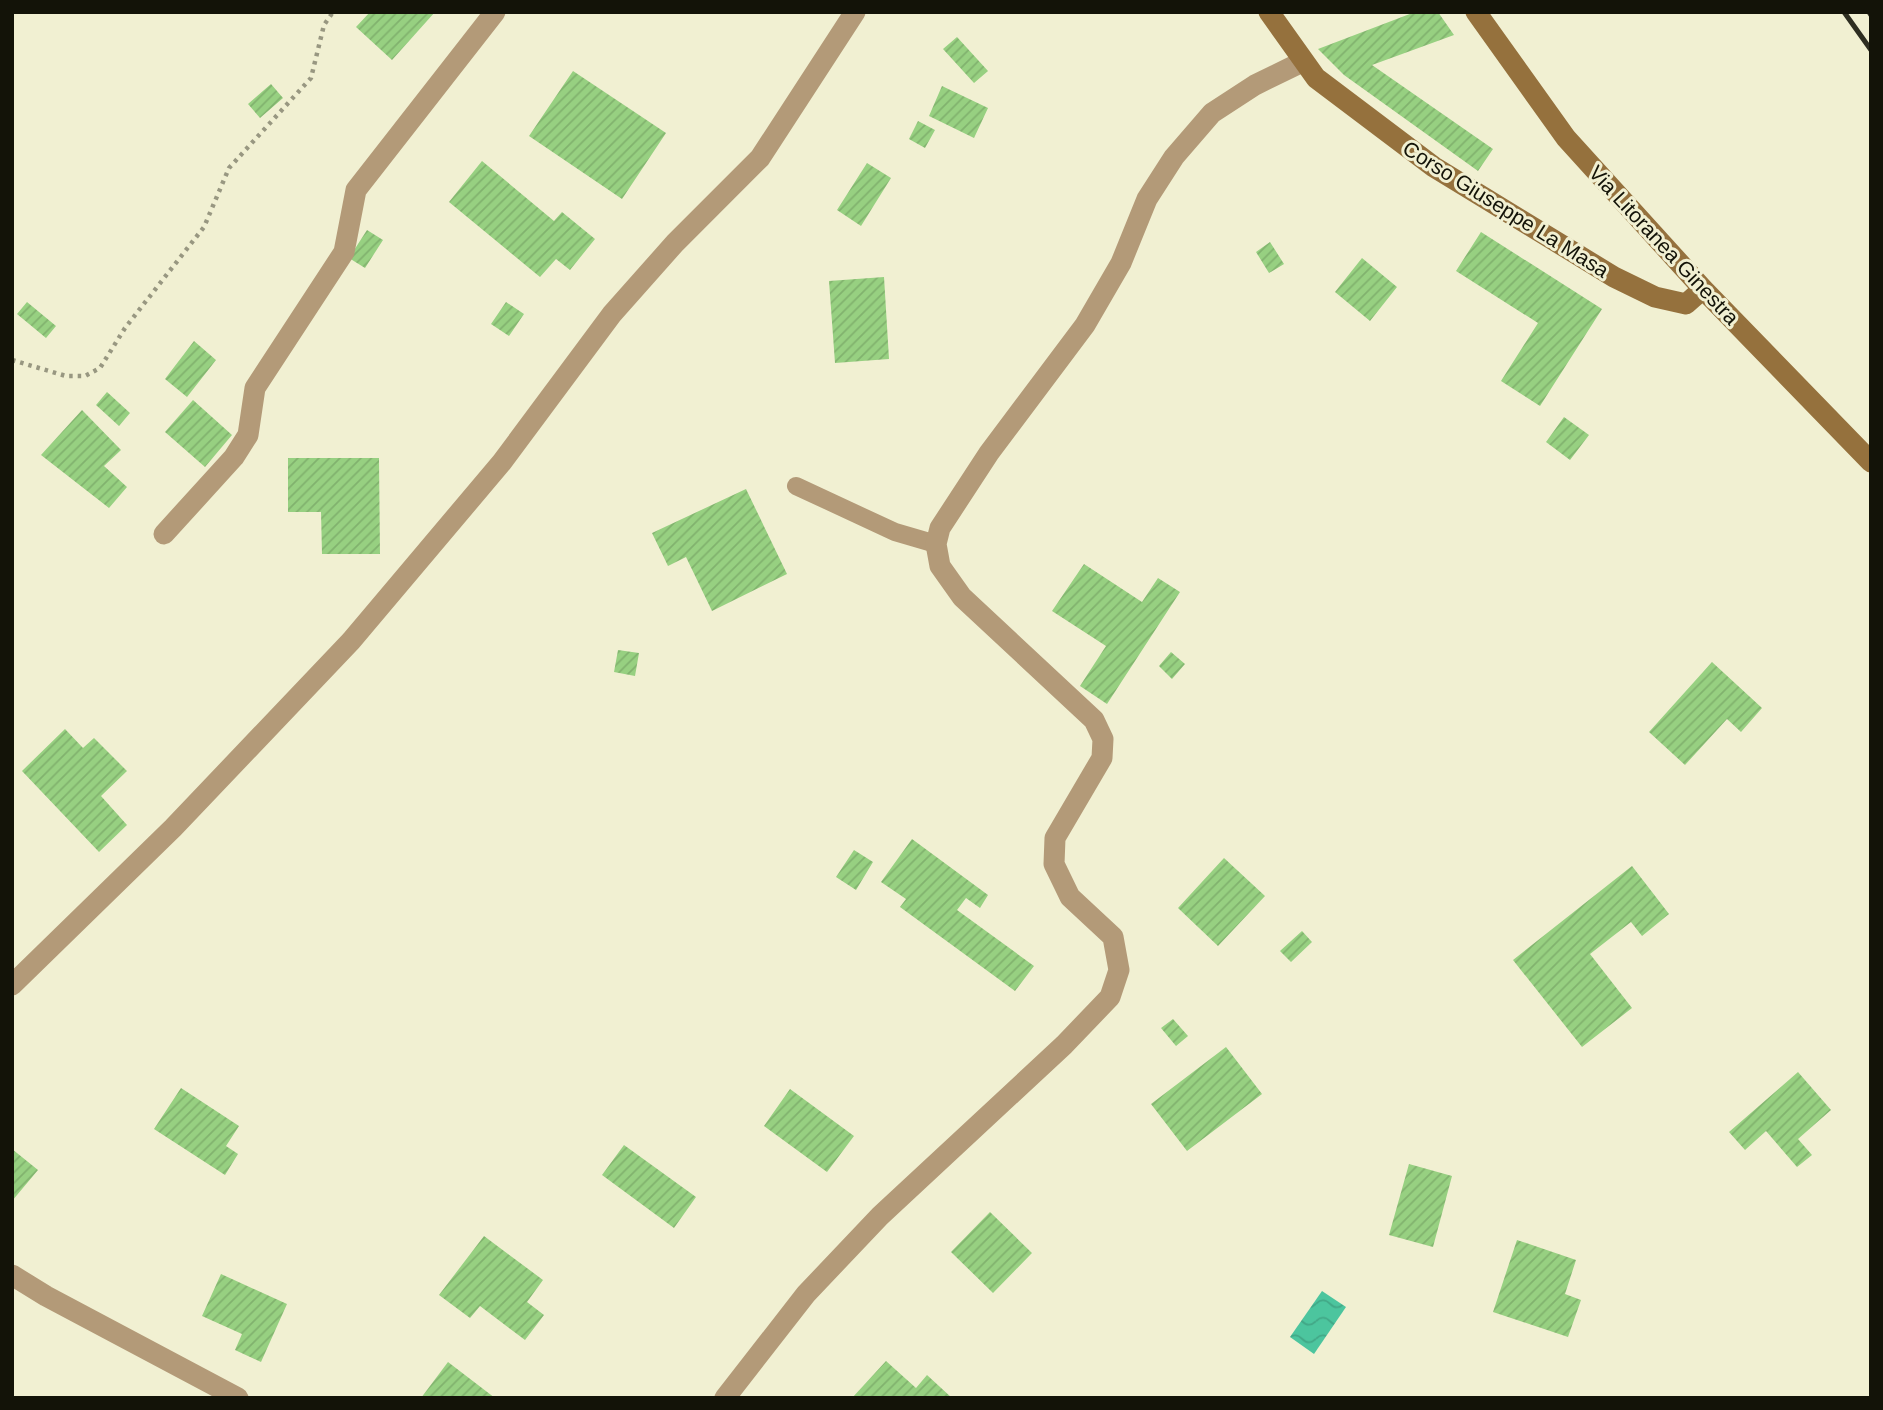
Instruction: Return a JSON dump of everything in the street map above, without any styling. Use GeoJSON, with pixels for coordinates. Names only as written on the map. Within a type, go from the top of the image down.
{"type":"FeatureCollection","features":[{"type":"Feature","properties":{"kind":"main road","name":"Corso Giuseppe La Masa"},"geometry":{"type":"LineString","coordinates":[[1269,12],[1302,62],[1316,78],[1434,167],[1614,277],[1655,298],[1686,304],[1703,289]]}},
{"type":"Feature","properties":{"kind":"main road","name":"Via Litoranea Ginestra"},"geometry":{"type":"LineString","coordinates":[[1476,12],[1566,138],[1703,289],[1871,462]]}},
{"type":"Feature","properties":{"kind":"street"},"geometry":{"type":"LineString","coordinates":[[164,534],[234,457],[248,435],[255,388],[344,252],[356,190],[495,12]]}},
{"type":"Feature","properties":{"kind":"street"},"geometry":{"type":"LineString","coordinates":[[12,985],[173,828],[351,642],[502,462],[612,314],[675,243],[760,158],[855,12]]}},
{"type":"Feature","properties":{"kind":"street"},"geometry":{"type":"LineString","coordinates":[[724,1398],[806,1294],[880,1216],[1064,1045],[1110,997],[1119,970],[1113,937],[1070,897],[1054,864],[1055,838],[1102,758],[1104,739],[1094,720],[962,597],[940,566],[936,544],[940,528],[989,453],[1085,326],[1121,263],[1147,199],[1174,157],[1212,113],[1255,85],[1302,62]]}},
{"type":"Feature","properties":{"kind":"street"},"geometry":{"type":"LineString","coordinates":[[12,1275],[237,1398]]}},
{"type":"Feature","properties":{"kind":"lane"},"geometry":{"type":"LineString","coordinates":[[796,486],[895,532],[936,544]]}},
{"type":"Feature","properties":{"kind":"path"},"geometry":{"type":"LineString","coordinates":[[12,360],[66,376],[85,376],[100,368],[125,328],[204,227],[229,168],[311,78],[324,25],[333,12]]}},
{"type":"Feature","properties":{"kind":"water"},"geometry":{"type":"Polygon","coordinates":[[[1322,1291],[1346,1307],[1314,1354],[1290,1337],[1322,1291]]]}},
{"type":"Feature","properties":{"kind":"building"},"geometry":{"type":"Polygon","coordinates":[[[370,12],[435,12],[392,60],[356,27],[370,12]]]}},
{"type":"Feature","properties":{"kind":"building"},"geometry":{"type":"Polygon","coordinates":[[[1415,12],[1438,12],[1454,35],[1372,65],[1493,149],[1478,171],[1344,75],[1318,49],[1415,12]]]}},
{"type":"Feature","properties":{"kind":"building"},"geometry":{"type":"Polygon","coordinates":[[[957,37],[988,71],[974,83],[943,49],[957,37]]]}},
{"type":"Feature","properties":{"kind":"building"},"geometry":{"type":"Polygon","coordinates":[[[573,71],[666,133],[622,199],[529,136],[573,71]]]}},
{"type":"Feature","properties":{"kind":"building"},"geometry":{"type":"Polygon","coordinates":[[[271,84],[283,98],[260,118],[248,104],[271,84]]]}},
{"type":"Feature","properties":{"kind":"building"},"geometry":{"type":"Polygon","coordinates":[[[942,86],[988,108],[974,138],[929,116],[942,86]]]}},
{"type":"Feature","properties":{"kind":"building"},"geometry":{"type":"Polygon","coordinates":[[[918,121],[935,130],[925,148],[909,139],[918,121]]]}},
{"type":"Feature","properties":{"kind":"building"},"geometry":{"type":"Polygon","coordinates":[[[482,161],[554,221],[562,212],[595,239],[570,270],[556,259],[540,277],[449,202],[482,161]]]}},
{"type":"Feature","properties":{"kind":"building"},"geometry":{"type":"Polygon","coordinates":[[[867,163],[891,178],[861,226],[837,210],[867,163]]]}},
{"type":"Feature","properties":{"kind":"building"},"geometry":{"type":"Polygon","coordinates":[[[367,230],[383,240],[365,268],[349,258],[367,230]]]}},
{"type":"Feature","properties":{"kind":"building"},"geometry":{"type":"Polygon","coordinates":[[[1481,232],[1602,309],[1540,406],[1501,381],[1538,323],[1456,271],[1481,232]]]}},
{"type":"Feature","properties":{"kind":"building"},"geometry":{"type":"Polygon","coordinates":[[[1270,242],[1284,264],[1269,273],[1256,252],[1270,242]]]}},
{"type":"Feature","properties":{"kind":"building"},"geometry":{"type":"Polygon","coordinates":[[[1362,258],[1397,287],[1370,321],[1335,292],[1362,258]]]}},
{"type":"Feature","properties":{"kind":"building"},"geometry":{"type":"Polygon","coordinates":[[[884,277],[889,359],[835,363],[829,281],[884,277]]]}},
{"type":"Feature","properties":{"kind":"building"},"geometry":{"type":"Polygon","coordinates":[[[27,302],[56,326],[46,338],[17,314],[27,302]]]}},
{"type":"Feature","properties":{"kind":"building"},"geometry":{"type":"Polygon","coordinates":[[[506,302],[524,314],[509,336],[491,324],[506,302]]]}},
{"type":"Feature","properties":{"kind":"building"},"geometry":{"type":"Polygon","coordinates":[[[194,341],[216,360],[187,397],[165,379],[194,341]]]}},
{"type":"Feature","properties":{"kind":"building"},"geometry":{"type":"Polygon","coordinates":[[[107,392],[130,413],[119,426],[96,405],[107,392]]]}},
{"type":"Feature","properties":{"kind":"building"},"geometry":{"type":"Polygon","coordinates":[[[193,400],[232,435],[205,467],[165,432],[193,400]]]}},
{"type":"Feature","properties":{"kind":"building"},"geometry":{"type":"Polygon","coordinates":[[[82,410],[121,450],[104,466],[127,487],[109,508],[41,455],[82,410]]]}},
{"type":"Feature","properties":{"kind":"building"},"geometry":{"type":"Polygon","coordinates":[[[1564,417],[1589,435],[1570,460],[1546,442],[1564,417]]]}},
{"type":"Feature","properties":{"kind":"building"},"geometry":{"type":"Polygon","coordinates":[[[288,458],[379,458],[380,554],[322,554],[321,512],[288,512],[288,458]]]}},
{"type":"Feature","properties":{"kind":"building"},"geometry":{"type":"Polygon","coordinates":[[[746,489],[787,574],[712,611],[686,557],[668,566],[652,533],[746,489]]]}},
{"type":"Feature","properties":{"kind":"building"},"geometry":{"type":"Polygon","coordinates":[[[1084,564],[1142,602],[1158,578],[1180,592],[1107,704],[1080,686],[1106,646],[1052,611],[1084,564]]]}},
{"type":"Feature","properties":{"kind":"building"},"geometry":{"type":"Polygon","coordinates":[[[618,650],[639,653],[635,676],[614,672],[618,650]]]}},
{"type":"Feature","properties":{"kind":"building"},"geometry":{"type":"Polygon","coordinates":[[[1171,652],[1185,664],[1172,679],[1159,666],[1171,652]]]}},
{"type":"Feature","properties":{"kind":"building"},"geometry":{"type":"Polygon","coordinates":[[[1712,662],[1762,708],[1741,732],[1727,719],[1685,765],[1649,732],[1712,662]]]}},
{"type":"Feature","properties":{"kind":"building"},"geometry":{"type":"Polygon","coordinates":[[[65,729],[83,748],[94,738],[127,771],[101,796],[127,825],[99,852],[22,771],[65,729]]]}},
{"type":"Feature","properties":{"kind":"building"},"geometry":{"type":"Polygon","coordinates":[[[912,839],[988,895],[980,908],[966,898],[957,910],[1034,966],[1015,991],[900,907],[906,899],[881,882],[912,839]]]}},
{"type":"Feature","properties":{"kind":"building"},"geometry":{"type":"Polygon","coordinates":[[[854,850],[873,862],[856,890],[836,877],[854,850]]]}},
{"type":"Feature","properties":{"kind":"building"},"geometry":{"type":"Polygon","coordinates":[[[1224,858],[1265,896],[1218,946],[1178,908],[1224,858]]]}},
{"type":"Feature","properties":{"kind":"building"},"geometry":{"type":"Polygon","coordinates":[[[1632,866],[1669,914],[1642,936],[1631,922],[1590,954],[1632,1008],[1582,1047],[1513,960],[1632,866]]]}},
{"type":"Feature","properties":{"kind":"building"},"geometry":{"type":"Polygon","coordinates":[[[1302,931],[1312,942],[1291,962],[1280,951],[1302,931]]]}},
{"type":"Feature","properties":{"kind":"building"},"geometry":{"type":"Polygon","coordinates":[[[1173,1019],[1188,1036],[1176,1046],[1161,1028],[1173,1019]]]}},
{"type":"Feature","properties":{"kind":"building"},"geometry":{"type":"Polygon","coordinates":[[[1226,1047],[1262,1094],[1187,1151],[1151,1104],[1226,1047]]]}},
{"type":"Feature","properties":{"kind":"building"},"geometry":{"type":"Polygon","coordinates":[[[1798,1072],[1831,1110],[1798,1139],[1812,1155],[1797,1167],[1766,1131],[1745,1150],[1729,1132],[1798,1072]]]}},
{"type":"Feature","properties":{"kind":"building"},"geometry":{"type":"Polygon","coordinates":[[[181,1088],[239,1126],[226,1146],[238,1154],[225,1175],[154,1129],[181,1088]]]}},
{"type":"Feature","properties":{"kind":"building"},"geometry":{"type":"Polygon","coordinates":[[[790,1089],[854,1136],[827,1172],[764,1126],[790,1089]]]}},
{"type":"Feature","properties":{"kind":"building"},"geometry":{"type":"Polygon","coordinates":[[[624,1145],[696,1197],[674,1228],[602,1175],[624,1145]]]}},
{"type":"Feature","properties":{"kind":"building"},"geometry":{"type":"Polygon","coordinates":[[[12,1149],[38,1170],[12,1201],[12,1149]]]}},
{"type":"Feature","properties":{"kind":"building"},"geometry":{"type":"Polygon","coordinates":[[[1409,1164],[1452,1176],[1433,1247],[1389,1235],[1409,1164]]]}},
{"type":"Feature","properties":{"kind":"building"},"geometry":{"type":"Polygon","coordinates":[[[990,1212],[1032,1253],[993,1293],[951,1252],[990,1212]]]}},
{"type":"Feature","properties":{"kind":"building"},"geometry":{"type":"Polygon","coordinates":[[[484,1236],[543,1280],[527,1302],[544,1315],[525,1340],[480,1306],[470,1318],[439,1295],[484,1236]]]}},
{"type":"Feature","properties":{"kind":"building"},"geometry":{"type":"Polygon","coordinates":[[[1517,1240],[1576,1260],[1565,1294],[1581,1300],[1568,1337],[1493,1312],[1517,1240]]]}},
{"type":"Feature","properties":{"kind":"building"},"geometry":{"type":"Polygon","coordinates":[[[221,1274],[287,1304],[261,1362],[235,1350],[242,1334],[202,1316],[221,1274]]]}},
{"type":"Feature","properties":{"kind":"building"},"geometry":{"type":"Polygon","coordinates":[[[886,1361],[916,1388],[927,1375],[952,1398],[852,1398],[886,1361]]]}},
{"type":"Feature","properties":{"kind":"building"},"geometry":{"type":"Polygon","coordinates":[[[448,1362],[495,1398],[421,1398],[448,1362]]]}},
{"type":"Feature","properties":{"kind":"railway"},"geometry":{"type":"LineString","coordinates":[[1844,12],[1871,50]]}}]}
